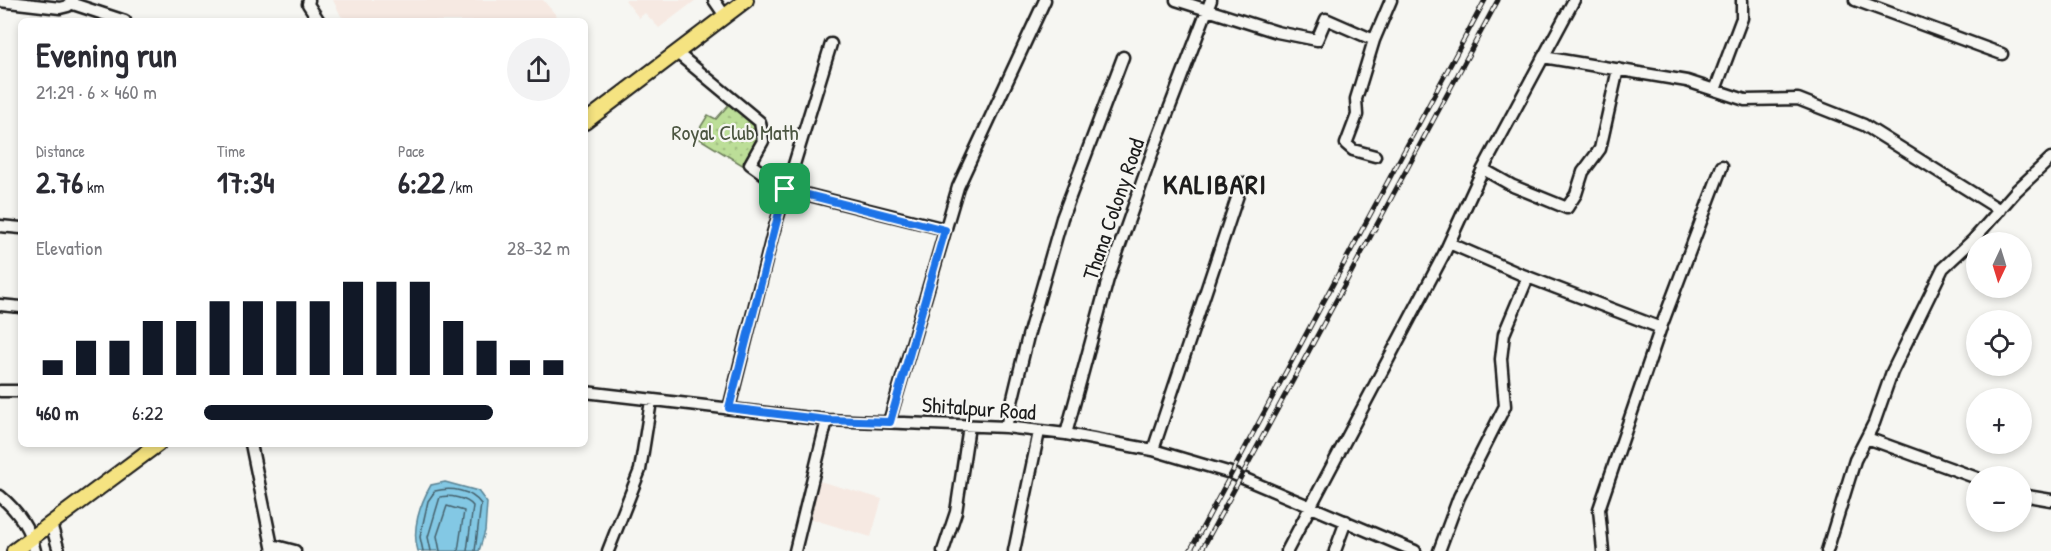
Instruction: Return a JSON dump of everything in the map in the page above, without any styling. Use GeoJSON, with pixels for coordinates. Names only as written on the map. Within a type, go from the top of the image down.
{"type":"FeatureCollection","features":[{"type":"Feature","properties":{"kind":"main road"},"geometry":{"type":"LineString","coordinates":[[588,120],[746,0]]}},
{"type":"Feature","properties":{"kind":"main road"},"geometry":{"type":"LineString","coordinates":[[14,551],[33,544],[51,524],[154,447]]}},
{"type":"Feature","properties":{"kind":"street"},"geometry":{"type":"LineString","coordinates":[[309,0],[308,4],[317,18]]}},
{"type":"Feature","properties":{"kind":"street"},"geometry":{"type":"LineString","coordinates":[[714,0],[725,16]]}},
{"type":"Feature","properties":{"kind":"street"},"geometry":{"type":"LineString","coordinates":[[890,422],[957,187],[1046,0]]}},
{"type":"Feature","properties":{"kind":"street"},"geometry":{"type":"LineString","coordinates":[[1176,0],[1209,4],[1277,32],[1317,40],[1326,19],[1374,40]]}},
{"type":"Feature","properties":{"kind":"street"},"geometry":{"type":"LineString","coordinates":[[1375,156],[1353,150],[1346,144],[1357,115],[1356,99],[1374,40],[1391,0]]}},
{"type":"Feature","properties":{"kind":"street"},"geometry":{"type":"LineString","coordinates":[[1287,551],[1449,243],[1483,169],[1574,0]]}},
{"type":"Feature","properties":{"kind":"street"},"geometry":{"type":"LineString","coordinates":[[1715,90],[1742,18],[1742,0]]}},
{"type":"Feature","properties":{"kind":"street"},"geometry":{"type":"LineString","coordinates":[[1855,0],[2002,54]]}},
{"type":"Feature","properties":{"kind":"street"},"geometry":{"type":"LineString","coordinates":[[0,1],[60,8],[71,2],[116,18]]}},
{"type":"Feature","properties":{"kind":"street","name":"Thana Colony Road"},"geometry":{"type":"LineString","coordinates":[[1065,434],[1108,279],[1209,4]]}},
{"type":"Feature","properties":{"kind":"street"},"geometry":{"type":"LineString","coordinates":[[729,408],[785,189],[831,44]]}},
{"type":"Feature","properties":{"kind":"street"},"geometry":{"type":"LineString","coordinates":[[677,52],[760,122],[763,141],[750,164],[785,189],[945,230]]}},
{"type":"Feature","properties":{"kind":"street"},"geometry":{"type":"LineString","coordinates":[[1006,427],[1028,336],[1062,218],[1123,57]]}},
{"type":"Feature","properties":{"kind":"street"},"geometry":{"type":"LineString","coordinates":[[1543,57],[1687,81],[1745,100],[1798,99],[1864,125],[2000,210]]}},
{"type":"Feature","properties":{"kind":"street"},"geometry":{"type":"LineString","coordinates":[[1483,169],[1513,186],[1567,208],[1576,194],[1583,172],[1600,149],[1618,69]]}},
{"type":"Feature","properties":{"kind":"street"},"geometry":{"type":"LineString","coordinates":[[1827,551],[1855,460],[1867,438],[1892,372],[1943,268],[2051,158]]}},
{"type":"Feature","properties":{"kind":"street"},"geometry":{"type":"LineString","coordinates":[[1603,551],[1599,509],[1661,328],[1722,166]]}},
{"type":"Feature","properties":{"kind":"street"},"geometry":{"type":"LineString","coordinates":[[1153,450],[1242,183]]}},
{"type":"Feature","properties":{"kind":"street"},"geometry":{"type":"LineString","coordinates":[[0,226],[18,228]]}},
{"type":"Feature","properties":{"kind":"street"},"geometry":{"type":"LineString","coordinates":[[1449,243],[1528,278],[1661,328]]}},
{"type":"Feature","properties":{"kind":"street"},"geometry":{"type":"LineString","coordinates":[[1439,551],[1459,497],[1505,406],[1501,359],[1503,334],[1528,278]]}},
{"type":"Feature","properties":{"kind":"street"},"geometry":{"type":"LineString","coordinates":[[0,304],[18,307]]}},
{"type":"Feature","properties":{"kind":"street"},"geometry":{"type":"LineString","coordinates":[[0,391],[18,391]]}},
{"type":"Feature","properties":{"kind":"street","name":"Shitalpur Road"},"geometry":{"type":"LineString","coordinates":[[588,392],[827,420],[1006,427],[1065,434],[1153,450],[1223,472],[1415,551]]}},
{"type":"Feature","properties":{"kind":"street"},"geometry":{"type":"LineString","coordinates":[[608,551],[640,470],[651,401]]}},
{"type":"Feature","properties":{"kind":"street"},"geometry":{"type":"LineString","coordinates":[[795,551],[827,420]]}},
{"type":"Feature","properties":{"kind":"street"},"geometry":{"type":"LineString","coordinates":[[943,551],[956,512],[969,426]]}},
{"type":"Feature","properties":{"kind":"street"},"geometry":{"type":"LineString","coordinates":[[1014,551],[1039,432]]}},
{"type":"Feature","properties":{"kind":"street"},"geometry":{"type":"LineString","coordinates":[[1867,438],[1966,474]]}},
{"type":"Feature","properties":{"kind":"street"},"geometry":{"type":"LineString","coordinates":[[252,447],[272,548],[295,551]]}},
{"type":"Feature","properties":{"kind":"street"},"geometry":{"type":"LineString","coordinates":[[0,496],[16,509],[33,544]]}},
{"type":"Feature","properties":{"kind":"street"},"geometry":{"type":"LineString","coordinates":[[2032,497],[2051,500]]}},
{"type":"Feature","properties":{"kind":"street"},"geometry":{"type":"LineString","coordinates":[[1335,551],[1346,521]]}},
{"type":"Feature","properties":{"kind":"street"},"geometry":{"type":"LineString","coordinates":[[51,524],[59,551]]}},
{"type":"Feature","properties":{"kind":"shaded area"},"geometry":{"type":"Polygon","coordinates":[[[333,0],[543,0],[558,18],[344,18],[333,0]]]}},
{"type":"Feature","properties":{"kind":"shaded area"},"geometry":{"type":"Polygon","coordinates":[[[625,0],[696,0],[659,28],[645,13],[639,18],[625,0]]]}},
{"type":"Feature","properties":{"kind":"shaded area"},"geometry":{"type":"Polygon","coordinates":[[[816,480],[882,499],[871,537],[805,517],[816,480]]]}},
{"type":"Feature","properties":{"kind":"green space","name":"Royal Club Math"},"geometry":{"type":"Polygon","coordinates":[[[732,101],[758,124],[759,141],[744,166],[695,136],[708,115],[716,119],[732,101]]]}},
{"type":"Feature","properties":{"kind":"water"},"geometry":{"type":"Polygon","coordinates":[[[445,482],[478,491],[487,503],[485,531],[479,551],[418,551],[416,526],[423,500],[431,485],[445,482]]]}},
{"type":"Feature","properties":{"kind":"railway"},"geometry":{"type":"LineString","coordinates":[[1190,551],[1485,0]]}},
{"type":"Feature","properties":{"kind":"railway"},"geometry":{"type":"LineString","coordinates":[[1201,551],[1498,0]]}},
{"type":"Feature","properties":{"kind":"district","name":"KALIBARI"},"geometry":{"type":"Point","coordinates":[1215,184]}},
{"type":"Feature","properties":{"kind":"route"},"geometry":{"type":"LineString","coordinates":[[785,189],[945,230],[890,422],[827,420],[729,408],[785,189]]}}]}
